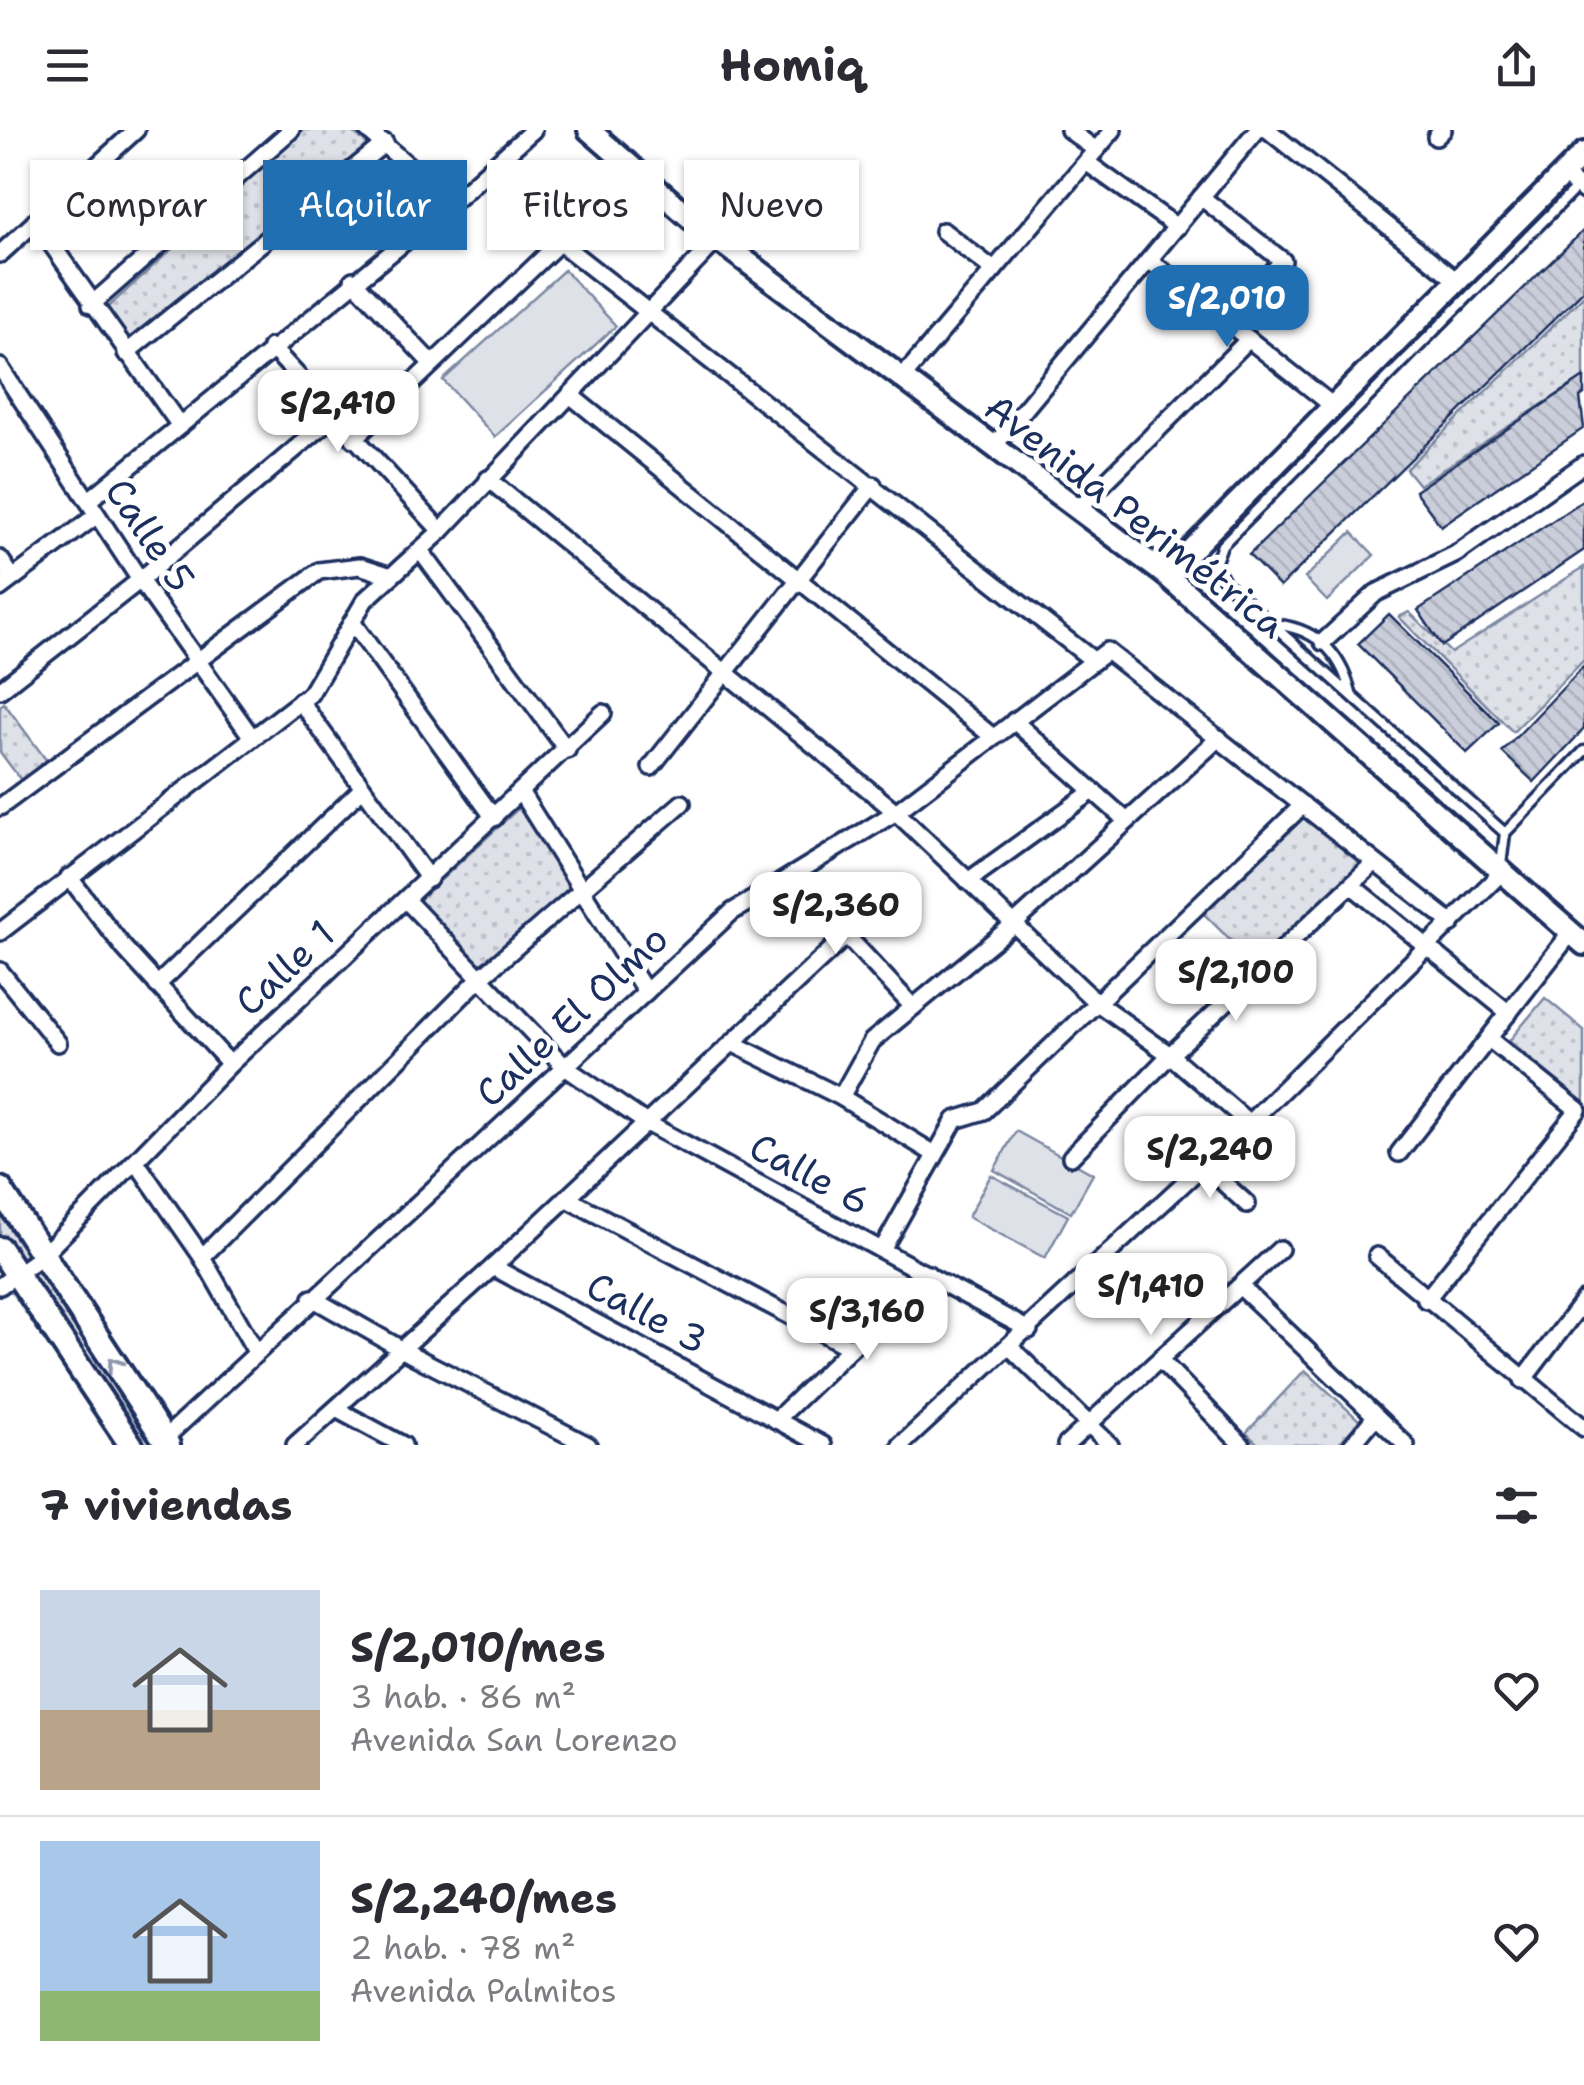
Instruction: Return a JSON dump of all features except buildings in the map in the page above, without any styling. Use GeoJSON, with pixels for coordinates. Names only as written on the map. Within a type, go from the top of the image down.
{"type":"FeatureCollection","features":[{"type":"Feature","properties":{"kind":"main road"},"geometry":{"type":"LineString","coordinates":[[0,1189],[166,1442]]}},
{"type":"Feature","properties":{"kind":"main road"},"geometry":{"type":"LineString","coordinates":[[0,1249],[8,1280],[131,1445]]}},
{"type":"Feature","properties":{"kind":"street"},"geometry":{"type":"LineString","coordinates":[[103,160],[136,130]]}},
{"type":"Feature","properties":{"kind":"street"},"geometry":{"type":"LineString","coordinates":[[91,305],[291,130]]}},
{"type":"Feature","properties":{"kind":"street"},"geometry":{"type":"LineString","coordinates":[[368,130],[404,160]]}},
{"type":"Feature","properties":{"kind":"street"},"geometry":{"type":"LineString","coordinates":[[467,189],[532,130]]}},
{"type":"Feature","properties":{"kind":"street","name":"Avenida Perimétrica"},"geometry":{"type":"LineString","coordinates":[[589,130],[624,160]]}},
{"type":"Feature","properties":{"kind":"street"},"geometry":{"type":"LineString","coordinates":[[1069,130],[1091,156],[1176,226]]}},
{"type":"Feature","properties":{"kind":"street"},"geometry":{"type":"LineString","coordinates":[[902,378],[1113,130]]}},
{"type":"Feature","properties":{"kind":"street"},"geometry":{"type":"LineString","coordinates":[[994,446],[1257,130]]}},
{"type":"Feature","properties":{"kind":"street"},"geometry":{"type":"LineString","coordinates":[[1268,130],[1458,281]]}},
{"type":"Feature","properties":{"kind":"street"},"geometry":{"type":"LineString","coordinates":[[126,353],[385,143]]}},
{"type":"Feature","properties":{"kind":"street"},"geometry":{"type":"LineString","coordinates":[[1166,575],[1458,281],[1575,184],[1584,153]]}},
{"type":"Feature","properties":{"kind":"street","name":"Avenida Perimétrica"},"geometry":{"type":"LineString","coordinates":[[664,195],[684,212]]}},
{"type":"Feature","properties":{"kind":"street"},"geometry":{"type":"LineString","coordinates":[[1201,197],[1283,261],[1225,320]]}},
{"type":"Feature","properties":{"kind":"street"},"geometry":{"type":"LineString","coordinates":[[0,254],[30,226]]}},
{"type":"Feature","properties":{"kind":"street"},"geometry":{"type":"LineString","coordinates":[[944,231],[994,270]]}},
{"type":"Feature","properties":{"kind":"street"},"geometry":{"type":"LineString","coordinates":[[54,250],[178,423]]}},
{"type":"Feature","properties":{"kind":"street"},"geometry":{"type":"LineString","coordinates":[[0,559],[6,583],[92,508],[178,423],[392,250]]}},
{"type":"Feature","properties":{"kind":"street"},"geometry":{"type":"LineString","coordinates":[[354,439],[552,250]]}},
{"type":"Feature","properties":{"kind":"street"},"geometry":{"type":"LineString","coordinates":[[571,250],[1100,656],[1219,738],[1452,923]]}},
{"type":"Feature","properties":{"kind":"street"},"geometry":{"type":"LineString","coordinates":[[0,932],[310,694],[365,600],[441,530],[708,250]]}},
{"type":"Feature","properties":{"kind":"street","name":"Avenida Perimétrica"},"geometry":{"type":"LineString","coordinates":[[730,250],[1166,575],[1577,939]]}},
{"type":"Feature","properties":{"kind":"street"},"geometry":{"type":"LineString","coordinates":[[1149,260],[1334,406]]}},
{"type":"Feature","properties":{"kind":"street"},"geometry":{"type":"LineString","coordinates":[[354,280],[432,364]]}},
{"type":"Feature","properties":{"kind":"street"},"geometry":{"type":"LineString","coordinates":[[1078,509],[1249,339]]}},
{"type":"Feature","properties":{"kind":"street"},"geometry":{"type":"LineString","coordinates":[[271,348],[441,530]]}},
{"type":"Feature","properties":{"kind":"street","name":"Calle 5"},"geometry":{"type":"LineString","coordinates":[[0,367],[140,580],[251,736]]}},
{"type":"Feature","properties":{"kind":"street"},"geometry":{"type":"LineString","coordinates":[[570,395],[797,583],[993,738]]}},
{"type":"Feature","properties":{"kind":"street"},"geometry":{"type":"LineString","coordinates":[[0,690],[140,580],[333,417]]}},
{"type":"Feature","properties":{"kind":"street"},"geometry":{"type":"LineString","coordinates":[[1324,642],[1376,593],[1456,554],[1584,464]]}},
{"type":"Feature","properties":{"kind":"street"},"geometry":{"type":"LineString","coordinates":[[488,479],[896,812],[1096,1002],[1170,1056],[1250,1123]]}},
{"type":"Feature","properties":{"kind":"street"},"geometry":{"type":"LineString","coordinates":[[651,767],[728,675],[874,485]]}},
{"type":"Feature","properties":{"kind":"street"},"geometry":{"type":"LineString","coordinates":[[420,550],[567,750]]}},
{"type":"Feature","properties":{"kind":"street"},"geometry":{"type":"LineString","coordinates":[[0,807],[319,572],[360,566],[391,576]]}},
{"type":"Feature","properties":{"kind":"street"},"geometry":{"type":"LineString","coordinates":[[352,622],[494,818]]}},
{"type":"Feature","properties":{"kind":"street","name":"Calle El Olmo"},"geometry":{"type":"LineString","coordinates":[[166,1442],[255,1350],[732,912],[896,812],[1100,656]]}},
{"type":"Feature","properties":{"kind":"street"},"geometry":{"type":"LineString","coordinates":[[300,701],[429,878]]}},
{"type":"Feature","properties":{"kind":"street","name":"Calle 1"},"geometry":{"type":"LineString","coordinates":[[8,1280],[42,1256],[230,1064],[603,712]]}},
{"type":"Feature","properties":{"kind":"street"},"geometry":{"type":"LineString","coordinates":[[1014,721],[1128,821]]}},
{"type":"Feature","properties":{"kind":"street"},"geometry":{"type":"LineString","coordinates":[[841,1097],[872,1041],[1014,924],[1219,738]]}},
{"type":"Feature","properties":{"kind":"street"},"geometry":{"type":"LineString","coordinates":[[157,985],[364,788]]}},
{"type":"Feature","properties":{"kind":"street"},"geometry":{"type":"LineString","coordinates":[[968,880],[1093,791]]}},
{"type":"Feature","properties":{"kind":"street"},"geometry":{"type":"LineString","coordinates":[[521,793],[584,887],[646,992]]}},
{"type":"Feature","properties":{"kind":"street"},"geometry":{"type":"LineString","coordinates":[[202,1257],[480,978],[682,803]]}},
{"type":"Feature","properties":{"kind":"street"},"geometry":{"type":"LineString","coordinates":[[882,1250],[933,1152],[955,1120],[984,1111],[1303,805]]}},
{"type":"Feature","properties":{"kind":"street"},"geometry":{"type":"LineString","coordinates":[[1071,1157],[1170,1056],[1374,864]]}},
{"type":"Feature","properties":{"kind":"street"},"geometry":{"type":"LineString","coordinates":[[901,1445],[1011,1348],[1250,1123],[1500,874]]}},
{"type":"Feature","properties":{"kind":"street"},"geometry":{"type":"LineString","coordinates":[[792,876],[913,1008]]}},
{"type":"Feature","properties":{"kind":"street"},"geometry":{"type":"LineString","coordinates":[[70,877],[157,985],[230,1064]]}},
{"type":"Feature","properties":{"kind":"street"},"geometry":{"type":"LineString","coordinates":[[1351,885],[1510,1013]]}},
{"type":"Feature","properties":{"kind":"street","name":"Calle 6"},"geometry":{"type":"LineString","coordinates":[[406,900],[565,1067],[644,1122],[1030,1330]]}},
{"type":"Feature","properties":{"kind":"street"},"geometry":{"type":"LineString","coordinates":[[295,1445],[493,1267],[847,935]]}},
{"type":"Feature","properties":{"kind":"street"},"geometry":{"type":"LineString","coordinates":[[1399,1153],[1510,1013],[1577,939]]}},
{"type":"Feature","properties":{"kind":"street"},"geometry":{"type":"LineString","coordinates":[[0,971],[58,1042]]}},
{"type":"Feature","properties":{"kind":"street"},"geometry":{"type":"LineString","coordinates":[[1426,1300],[1578,1110],[1489,1040]]}},
{"type":"Feature","properties":{"kind":"street"},"geometry":{"type":"LineString","coordinates":[[732,1042],[841,1097],[933,1152]]}},
{"type":"Feature","properties":{"kind":"street"},"geometry":{"type":"LineString","coordinates":[[137,1163],[202,1257],[255,1350]]}},
{"type":"Feature","properties":{"kind":"street"},"geometry":{"type":"LineString","coordinates":[[1204,1165],[1247,1204]]}},
{"type":"Feature","properties":{"kind":"street"},"geometry":{"type":"LineString","coordinates":[[566,1198],[852,1348]]}},
{"type":"Feature","properties":{"kind":"street"},"geometry":{"type":"LineString","coordinates":[[1066,1445],[1242,1288],[1280,1249]]}},
{"type":"Feature","properties":{"kind":"street"},"geometry":{"type":"LineString","coordinates":[[1377,1256],[1584,1428]]}},
{"type":"Feature","properties":{"kind":"street","name":"Calle 3"},"geometry":{"type":"LineString","coordinates":[[493,1267],[823,1445]]}},
{"type":"Feature","properties":{"kind":"street"},"geometry":{"type":"LineString","coordinates":[[776,1420],[928,1274]]}},
{"type":"Feature","properties":{"kind":"street"},"geometry":{"type":"LineString","coordinates":[[1242,1288],[1406,1445]]}},
{"type":"Feature","properties":{"kind":"street"},"geometry":{"type":"LineString","coordinates":[[312,1298],[402,1350],[588,1445]]}},
{"type":"Feature","properties":{"kind":"street"},"geometry":{"type":"LineString","coordinates":[[1523,1380],[1584,1300]]}},
{"type":"Feature","properties":{"kind":"street"},"geometry":{"type":"LineString","coordinates":[[1011,1348],[1110,1445]]}},
{"type":"Feature","properties":{"kind":"street"},"geometry":{"type":"LineString","coordinates":[[1160,1360],[1242,1445]]}},
{"type":"Feature","properties":{"kind":"street"},"geometry":{"type":"LineString","coordinates":[[336,1409],[402,1445]]}},
{"type":"Feature","properties":{"kind":"street"},"geometry":{"type":"LineString","coordinates":[[1352,1445],[1374,1418]]}},
{"type":"Feature","properties":{"kind":"lane"},"geometry":{"type":"LineString","coordinates":[[1505,833],[1271,624],[1218,574],[1215,564],[1222,545],[1575,184]]}},
{"type":"Feature","properties":{"kind":"lane"},"geometry":{"type":"LineString","coordinates":[[1271,624],[1306,630],[1324,642],[1346,674],[1352,696]]}},
{"type":"Feature","properties":{"kind":"lane"},"geometry":{"type":"LineString","coordinates":[[1500,874],[1505,833],[1584,751]]}},
{"type":"Feature","properties":{"kind":"shaded area"},"geometry":{"type":"Polygon","coordinates":[[[303,130],[350,130],[372,148],[357,160],[270,160],[303,130]]]}},
{"type":"Feature","properties":{"kind":"shaded area"},"geometry":{"type":"Polygon","coordinates":[[[263,166],[263,235],[129,342],[106,309],[171,250],[243,250],[243,185],[263,166]]]}},
{"type":"Feature","properties":{"kind":"shaded area"},"geometry":{"type":"Polygon","coordinates":[[[564,270],[616,326],[495,437],[443,380],[564,270]]]}},
{"type":"Feature","properties":{"kind":"shaded area"},"geometry":{"type":"Polygon","coordinates":[[[1584,295],[1584,377],[1419,485],[1406,469],[1584,295]]]}},
{"type":"Feature","properties":{"kind":"shaded area"},"geometry":{"type":"Polygon","coordinates":[[[1352,532],[1374,555],[1327,601],[1305,578],[1352,532]]]}},
{"type":"Feature","properties":{"kind":"shaded area"},"geometry":{"type":"Polygon","coordinates":[[[1584,567],[1584,660],[1513,732],[1399,617],[1409,612],[1451,653],[1584,567]]]}},
{"type":"Feature","properties":{"kind":"shaded area"},"geometry":{"type":"Polygon","coordinates":[[[4,703],[47,761],[21,780],[0,752],[0,706],[4,703]]]}},
{"type":"Feature","properties":{"kind":"shaded area"},"geometry":{"type":"Polygon","coordinates":[[[521,806],[572,886],[480,969],[418,901],[521,806]]]}},
{"type":"Feature","properties":{"kind":"shaded area"},"geometry":{"type":"Polygon","coordinates":[[[1305,813],[1365,862],[1255,965],[1202,912],[1305,813]]]}},
{"type":"Feature","properties":{"kind":"shaded area"},"geometry":{"type":"Polygon","coordinates":[[[1545,998],[1584,1030],[1584,1103],[1509,1041],[1545,998]]]}},
{"type":"Feature","properties":{"kind":"shaded area"},"geometry":{"type":"Polygon","coordinates":[[[1016,1131],[1093,1174],[1071,1213],[994,1170],[1016,1131]]]}},
{"type":"Feature","properties":{"kind":"shaded area"},"geometry":{"type":"Polygon","coordinates":[[[991,1175],[1068,1216],[1045,1258],[968,1217],[991,1175]]]}},
{"type":"Feature","properties":{"kind":"shaded area"},"geometry":{"type":"Polygon","coordinates":[[[0,1196],[34,1250],[14,1265],[0,1243],[0,1196]]]}},
{"type":"Feature","properties":{"kind":"shaded area"},"geometry":{"type":"Polygon","coordinates":[[[43,1263],[162,1445],[134,1445],[22,1275],[43,1263]]]}},
{"type":"Feature","properties":{"kind":"shaded area"},"geometry":{"type":"Polygon","coordinates":[[[1305,1370],[1360,1421],[1337,1445],[1259,1445],[1246,1433],[1305,1370]]]}}]}
